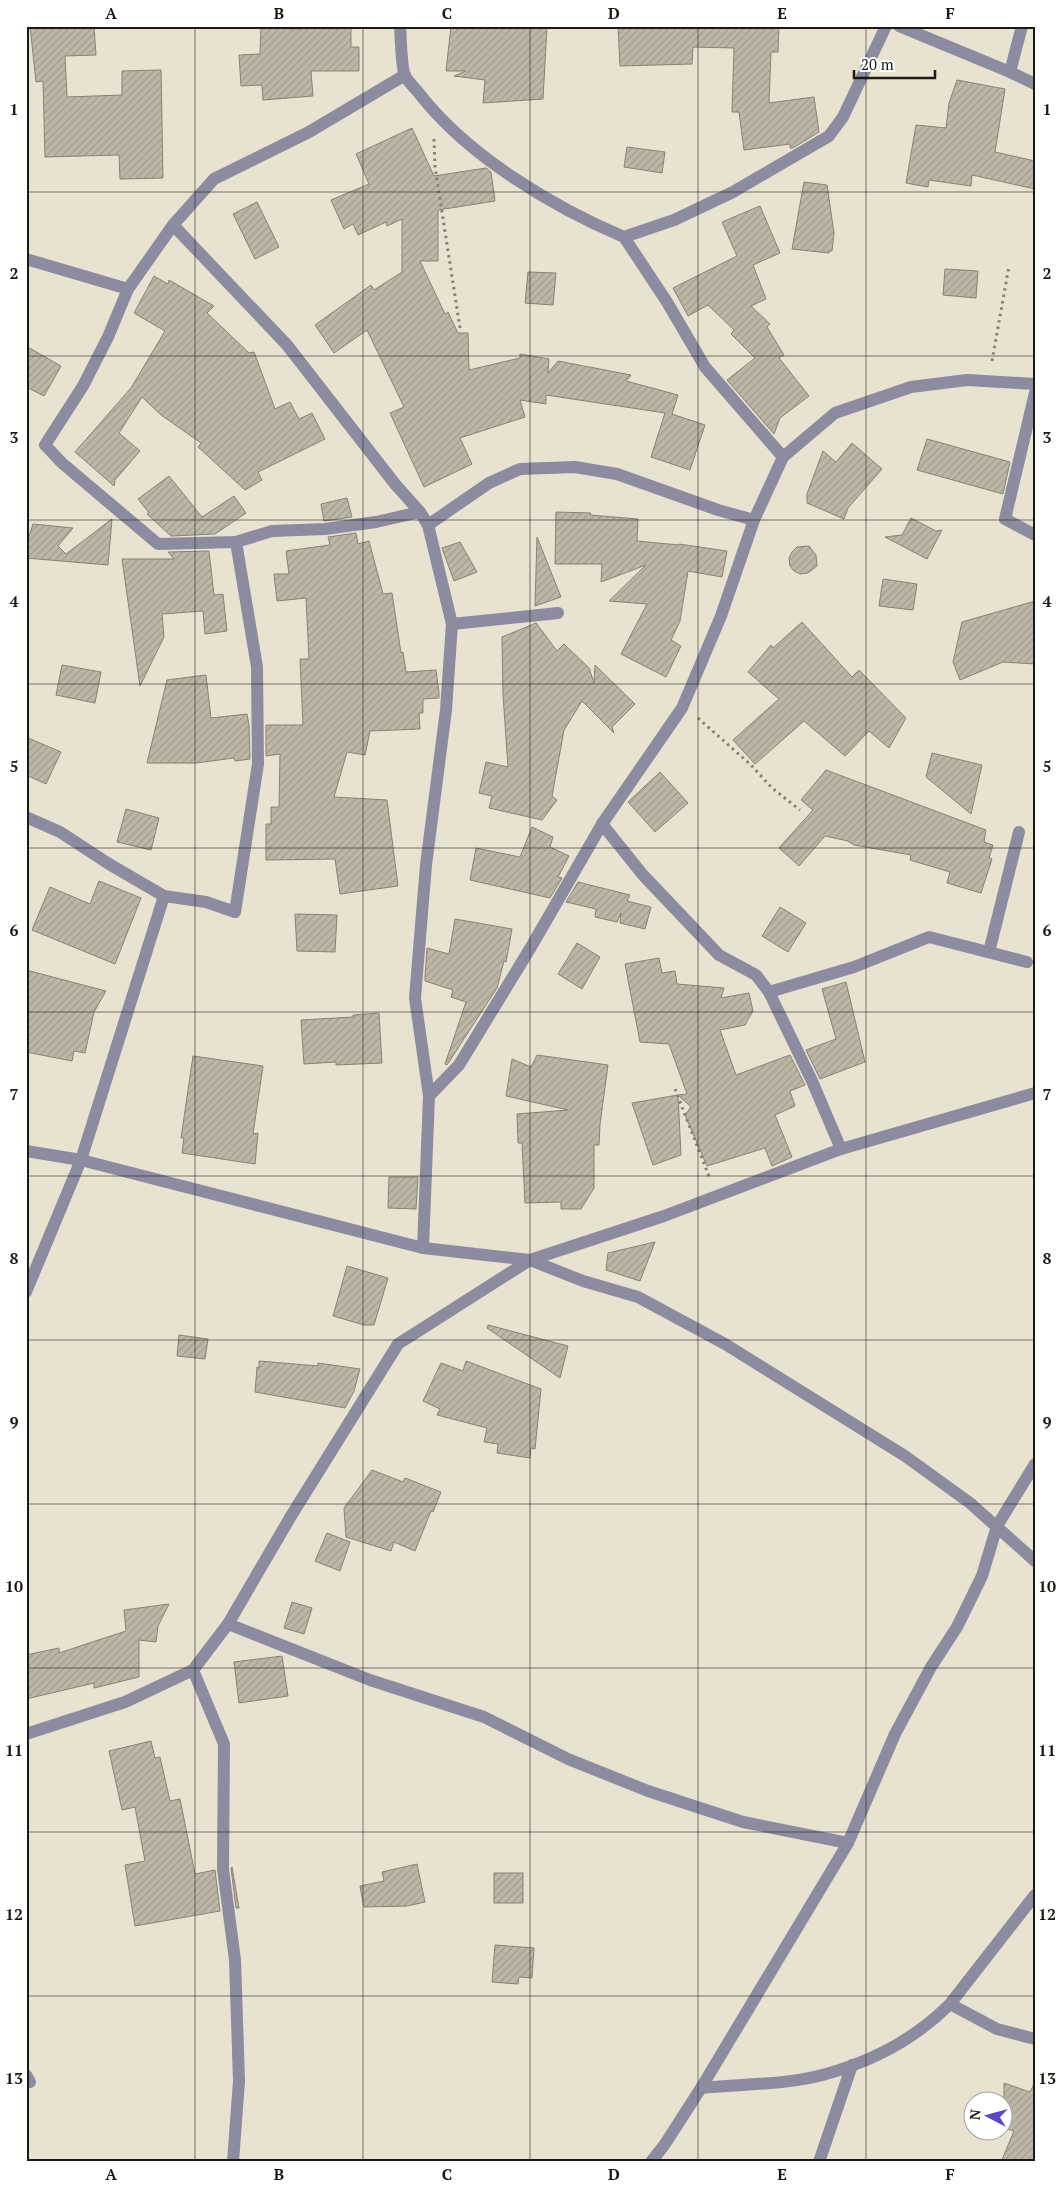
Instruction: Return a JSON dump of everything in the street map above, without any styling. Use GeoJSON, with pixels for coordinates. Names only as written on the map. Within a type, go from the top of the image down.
{"type":"FeatureCollection","features":[{"type":"Feature","properties":{"kind":"street"},"geometry":{"type":"LineString","coordinates":[[400,26],[405,75],[433,110],[458,135],[505,173],[601,227],[624,237],[705,367],[783,457]]}},
{"type":"Feature","properties":{"kind":"street"},"geometry":{"type":"LineString","coordinates":[[624,237],[674,220],[733,192],[829,136],[843,117],[886,26]]}},
{"type":"Feature","properties":{"kind":"street"},"geometry":{"type":"LineString","coordinates":[[899,26],[1035,84]]}},
{"type":"Feature","properties":{"kind":"street"},"geometry":{"type":"LineString","coordinates":[[1010,72],[1022,26]]}},
{"type":"Feature","properties":{"kind":"street"},"geometry":{"type":"LineString","coordinates":[[405,75],[309,132],[214,179],[173,225],[128,289],[108,337],[83,386],[45,445],[62,463],[158,544],[236,542],[272,531],[325,529],[376,522],[420,512]]}},
{"type":"Feature","properties":{"kind":"street"},"geometry":{"type":"LineString","coordinates":[[173,225],[287,345],[394,484],[420,512],[428,525],[452,624],[446,710],[426,865],[415,998],[429,1096],[423,1248]]}},
{"type":"Feature","properties":{"kind":"street"},"geometry":{"type":"LineString","coordinates":[[26,259],[128,289]]}},
{"type":"Feature","properties":{"kind":"street"},"geometry":{"type":"LineString","coordinates":[[429,1096],[459,1065],[531,947],[602,824],[684,704],[721,616],[754,520],[783,457],[835,413],[911,387],[967,380],[1035,384]]}},
{"type":"Feature","properties":{"kind":"street"},"geometry":{"type":"LineString","coordinates":[[1035,393],[1004,519],[1035,535]]}},
{"type":"Feature","properties":{"kind":"street"},"geometry":{"type":"LineString","coordinates":[[428,525],[488,483],[520,469],[575,467],[618,474],[718,510],[754,520]]}},
{"type":"Feature","properties":{"kind":"street"},"geometry":{"type":"LineString","coordinates":[[26,817],[60,832],[109,864],[164,896],[206,902],[235,912],[258,764],[257,667],[236,542]]}},
{"type":"Feature","properties":{"kind":"street"},"geometry":{"type":"LineString","coordinates":[[452,624],[558,613]]}},
{"type":"Feature","properties":{"kind":"street"},"geometry":{"type":"LineString","coordinates":[[602,824],[643,875],[719,955],[756,975],[769,992],[812,1081],[841,1149]]}},
{"type":"Feature","properties":{"kind":"street"},"geometry":{"type":"LineString","coordinates":[[989,952],[1019,832]]}},
{"type":"Feature","properties":{"kind":"street"},"geometry":{"type":"LineString","coordinates":[[26,1292],[81,1160],[164,896]]}},
{"type":"Feature","properties":{"kind":"street"},"geometry":{"type":"LineString","coordinates":[[769,992],[854,967],[929,937],[1027,962]]}},
{"type":"Feature","properties":{"kind":"street"},"geometry":{"type":"LineString","coordinates":[[26,1734],[125,1702],[193,1670],[228,1624],[291,1516],[398,1344],[530,1260],[664,1216],[841,1149],[1035,1092]]}},
{"type":"Feature","properties":{"kind":"street"},"geometry":{"type":"LineString","coordinates":[[26,1152],[81,1160],[423,1248],[530,1260],[583,1281],[638,1297],[725,1344],[905,1456],[970,1503],[1035,1561]]}},
{"type":"Feature","properties":{"kind":"street"},"geometry":{"type":"LineString","coordinates":[[651,2162],[665,2144],[701,2088],[848,1843],[895,1734],[931,1667],[957,1627],[982,1576],[997,1526],[1035,1464]]}},
{"type":"Feature","properties":{"kind":"street"},"geometry":{"type":"LineString","coordinates":[[228,1624],[370,1680],[484,1717],[568,1759],[648,1791],[743,1822],[848,1843]]}},
{"type":"Feature","properties":{"kind":"street"},"geometry":{"type":"LineString","coordinates":[[193,1670],[224,1744],[224,1869],[235,1960],[239,2081],[233,2162]]}},
{"type":"Feature","properties":{"kind":"street"},"geometry":{"type":"LineString","coordinates":[[701,2088],[785,2081],[825,2075],[890,2050],[936,2018],[950,2004],[1035,1895]]}},
{"type":"Feature","properties":{"kind":"street"},"geometry":{"type":"LineString","coordinates":[[950,2004],[997,2029],[1035,2039]]}},
{"type":"Feature","properties":{"kind":"street"},"geometry":{"type":"LineString","coordinates":[[819,2162],[852,2065]]}},
{"type":"Feature","properties":{"kind":"path"},"geometry":{"type":"LineString","coordinates":[[433,110],[435,167],[460,328]]}},
{"type":"Feature","properties":{"kind":"path"},"geometry":{"type":"LineString","coordinates":[[989,381],[1009,266]]}},
{"type":"Feature","properties":{"kind":"path"},"geometry":{"type":"LineString","coordinates":[[684,704],[751,765],[772,788],[800,810]]}},
{"type":"Feature","properties":{"kind":"path"},"geometry":{"type":"LineString","coordinates":[[675,1089],[717,1196]]}},
{"type":"Feature","properties":{"kind":"building"},"geometry":{"type":"Polygon","coordinates":[[[30,26],[94,26],[96,55],[65,56],[67,97],[122,95],[122,71],[161,70],[163,178],[120,179],[119,155],[45,157],[43,81],[36,82],[30,26]]]}},
{"type":"Feature","properties":{"kind":"building"},"geometry":{"type":"Polygon","coordinates":[[[302,26],[351,26],[351,47],[359,47],[359,71],[311,71],[313,96],[263,100],[262,85],[241,86],[239,55],[260,54],[261,28],[302,29],[302,26]]]}},
{"type":"Feature","properties":{"kind":"building"},"geometry":{"type":"Polygon","coordinates":[[[451,26],[547,27],[543,99],[483,103],[485,80],[454,76],[466,71],[446,71],[451,26]]]}},
{"type":"Feature","properties":{"kind":"building"},"geometry":{"type":"Polygon","coordinates":[[[618,26],[779,26],[778,52],[771,52],[769,103],[814,97],[819,132],[793,148],[790,148],[790,144],[744,150],[739,112],[732,112],[734,48],[693,47],[692,64],[620,66],[618,26]]]}},
{"type":"Feature","properties":{"kind":"building"},"geometry":{"type":"Polygon","coordinates":[[[957,80],[1005,89],[995,152],[1035,161],[1035,189],[972,175],[971,186],[929,180],[928,187],[906,183],[916,125],[946,128],[949,103],[957,80]]]}},
{"type":"Feature","properties":{"kind":"building"},"geometry":{"type":"Polygon","coordinates":[[[412,128],[434,176],[486,168],[491,172],[495,201],[438,210],[438,261],[420,261],[445,314],[448,312],[458,333],[468,333],[469,370],[520,358],[520,354],[549,359],[548,373],[558,361],[631,375],[626,381],[678,395],[672,414],[705,425],[690,470],[651,457],[665,413],[546,395],[546,404],[520,400],[525,417],[460,438],[472,464],[424,487],[390,413],[404,407],[367,330],[334,353],[315,325],[371,285],[374,290],[402,272],[402,219],[387,226],[386,222],[358,235],[353,224],[344,229],[331,200],[369,184],[356,154],[412,128]]]}},
{"type":"Feature","properties":{"kind":"building"},"geometry":{"type":"Polygon","coordinates":[[[627,147],[665,152],[662,173],[624,167],[627,147]]]}},
{"type":"Feature","properties":{"kind":"building"},"geometry":{"type":"Polygon","coordinates":[[[804,182],[827,185],[834,233],[832,251],[829,251],[829,253],[792,249],[804,182]]]}},
{"type":"Feature","properties":{"kind":"building"},"geometry":{"type":"Polygon","coordinates":[[[257,202],[279,247],[255,259],[233,214],[257,202]]]}},
{"type":"Feature","properties":{"kind":"building"},"geometry":{"type":"Polygon","coordinates":[[[760,206],[780,253],[753,265],[766,299],[751,306],[770,324],[767,327],[784,355],[779,358],[809,396],[780,418],[774,434],[727,380],[755,358],[731,334],[734,330],[708,305],[688,316],[673,288],[737,256],[722,222],[760,206]]]}},
{"type":"Feature","properties":{"kind":"building"},"geometry":{"type":"Polygon","coordinates":[[[945,269],[978,271],[976,298],[943,295],[945,269]]]}},
{"type":"Feature","properties":{"kind":"building"},"geometry":{"type":"Polygon","coordinates":[[[528,272],[556,273],[553,305],[525,303],[528,272]]]}},
{"type":"Feature","properties":{"kind":"building"},"geometry":{"type":"Polygon","coordinates":[[[154,276],[168,284],[169,280],[214,306],[207,313],[249,353],[254,352],[275,409],[290,402],[299,419],[312,413],[325,439],[258,472],[262,480],[245,490],[198,447],[201,443],[161,415],[142,397],[119,433],[140,451],[115,480],[114,486],[75,452],[131,388],[165,331],[134,313],[154,276]]]}},
{"type":"Feature","properties":{"kind":"building"},"geometry":{"type":"Polygon","coordinates":[[[26,346],[61,366],[44,396],[26,387],[26,346]]]}},
{"type":"Feature","properties":{"kind":"building"},"geometry":{"type":"Polygon","coordinates":[[[927,439],[1010,462],[1003,494],[917,470],[927,439]]]}},
{"type":"Feature","properties":{"kind":"building"},"geometry":{"type":"Polygon","coordinates":[[[852,443],[882,469],[848,508],[844,519],[807,503],[807,494],[823,451],[836,462],[852,443]]]}},
{"type":"Feature","properties":{"kind":"building"},"geometry":{"type":"Polygon","coordinates":[[[169,476],[202,517],[234,496],[246,513],[215,534],[171,536],[147,514],[149,513],[138,499],[169,476]]]}},
{"type":"Feature","properties":{"kind":"building"},"geometry":{"type":"Polygon","coordinates":[[[347,498],[352,517],[324,521],[321,504],[347,498]]]}},
{"type":"Feature","properties":{"kind":"building"},"geometry":{"type":"Polygon","coordinates":[[[556,512],[591,513],[590,515],[638,519],[637,541],[679,544],[727,551],[722,577],[688,571],[680,621],[671,640],[681,646],[666,677],[621,654],[647,604],[609,601],[646,565],[601,582],[602,564],[555,564],[556,512]]]}},
{"type":"Feature","properties":{"kind":"building"},"geometry":{"type":"Polygon","coordinates":[[[911,518],[936,531],[942,530],[927,559],[885,537],[902,535],[911,518]]]}},
{"type":"Feature","properties":{"kind":"building"},"geometry":{"type":"Polygon","coordinates":[[[112,519],[108,565],[26,558],[26,545],[33,524],[73,528],[58,546],[66,554],[112,519]]]}},
{"type":"Feature","properties":{"kind":"building"},"geometry":{"type":"Polygon","coordinates":[[[356,533],[358,544],[369,541],[383,594],[392,593],[401,653],[403,652],[406,672],[436,670],[439,698],[423,699],[423,713],[419,713],[420,729],[370,731],[365,755],[347,752],[334,797],[387,800],[398,886],[340,894],[335,859],[266,860],[266,824],[271,824],[271,807],[279,807],[280,754],[266,756],[266,725],[303,725],[300,659],[309,659],[306,598],[277,601],[274,574],[289,574],[286,551],[330,545],[328,537],[356,533]]]}},
{"type":"Feature","properties":{"kind":"building"},"geometry":{"type":"Polygon","coordinates":[[[537,537],[561,597],[535,606],[537,537]]]}},
{"type":"Feature","properties":{"kind":"building"},"geometry":{"type":"Polygon","coordinates":[[[460,542],[477,572],[454,581],[442,548],[460,542]]]}},
{"type":"Feature","properties":{"kind":"building"},"geometry":{"type":"Polygon","coordinates":[[[809,546],[816,555],[817,566],[808,573],[800,574],[790,566],[789,558],[797,547],[809,546]]]}},
{"type":"Feature","properties":{"kind":"building"},"geometry":{"type":"Polygon","coordinates":[[[209,551],[214,595],[223,594],[227,631],[205,634],[203,611],[162,614],[164,637],[140,686],[122,559],[174,559],[168,552],[209,551]]]}},
{"type":"Feature","properties":{"kind":"building"},"geometry":{"type":"Polygon","coordinates":[[[883,579],[917,584],[913,610],[879,606],[883,579]]]}},
{"type":"Feature","properties":{"kind":"building"},"geometry":{"type":"Polygon","coordinates":[[[1035,601],[1035,664],[1003,662],[960,680],[953,662],[962,622],[1035,601]]]}},
{"type":"Feature","properties":{"kind":"building"},"geometry":{"type":"Polygon","coordinates":[[[802,622],[852,677],[859,670],[906,718],[889,748],[869,731],[845,756],[804,721],[755,764],[733,740],[779,699],[748,672],[771,645],[773,648],[802,622]]]}},
{"type":"Feature","properties":{"kind":"building"},"geometry":{"type":"Polygon","coordinates":[[[536,623],[557,651],[564,644],[589,668],[594,683],[595,665],[635,704],[612,727],[614,733],[582,701],[564,730],[552,796],[557,800],[542,820],[489,808],[492,796],[479,793],[486,762],[508,767],[503,695],[502,637],[536,623]]]}},
{"type":"Feature","properties":{"kind":"building"},"geometry":{"type":"Polygon","coordinates":[[[62,665],[101,672],[95,703],[56,695],[62,665]]]}},
{"type":"Feature","properties":{"kind":"building"},"geometry":{"type":"Polygon","coordinates":[[[206,675],[211,718],[247,714],[250,759],[235,761],[234,758],[196,763],[147,763],[167,680],[206,675]]]}},
{"type":"Feature","properties":{"kind":"building"},"geometry":{"type":"Polygon","coordinates":[[[26,737],[61,752],[46,784],[26,775],[26,737]]]}},
{"type":"Feature","properties":{"kind":"building"},"geometry":{"type":"Polygon","coordinates":[[[932,753],[982,765],[971,814],[926,777],[932,753]]]}},
{"type":"Feature","properties":{"kind":"building"},"geometry":{"type":"Polygon","coordinates":[[[826,770],[986,830],[984,842],[993,845],[989,858],[992,859],[981,893],[947,883],[950,872],[910,860],[911,855],[854,845],[848,841],[825,836],[799,866],[779,848],[813,810],[801,800],[826,770]]]}},
{"type":"Feature","properties":{"kind":"building"},"geometry":{"type":"Polygon","coordinates":[[[660,772],[688,803],[655,832],[628,802],[660,772]]]}},
{"type":"Feature","properties":{"kind":"building"},"geometry":{"type":"Polygon","coordinates":[[[126,809],[159,818],[151,850],[117,842],[126,809]]]}},
{"type":"Feature","properties":{"kind":"building"},"geometry":{"type":"Polygon","coordinates":[[[532,827],[553,837],[550,847],[569,856],[558,877],[562,878],[550,898],[470,880],[476,848],[520,857],[532,827]]]}},
{"type":"Feature","properties":{"kind":"building"},"geometry":{"type":"Polygon","coordinates":[[[99,881],[141,898],[115,964],[32,930],[50,887],[90,904],[99,881]]]}},
{"type":"Feature","properties":{"kind":"building"},"geometry":{"type":"Polygon","coordinates":[[[578,882],[630,895],[627,901],[651,907],[645,929],[620,923],[621,913],[617,922],[595,917],[596,909],[566,902],[578,882]]]}},
{"type":"Feature","properties":{"kind":"building"},"geometry":{"type":"Polygon","coordinates":[[[780,907],[806,923],[788,952],[762,936],[780,907]]]}},
{"type":"Feature","properties":{"kind":"building"},"geometry":{"type":"Polygon","coordinates":[[[295,914],[337,915],[335,952],[297,951],[295,914]]]}},
{"type":"Feature","properties":{"kind":"building"},"geometry":{"type":"Polygon","coordinates":[[[455,919],[512,929],[506,962],[504,961],[497,988],[447,1065],[445,1064],[466,1002],[451,997],[453,990],[425,981],[425,977],[427,948],[449,954],[455,919]]]}},
{"type":"Feature","properties":{"kind":"building"},"geometry":{"type":"Polygon","coordinates":[[[577,943],[600,957],[582,989],[558,974],[577,943]]]}},
{"type":"Feature","properties":{"kind":"building"},"geometry":{"type":"Polygon","coordinates":[[[659,958],[662,973],[675,971],[677,984],[724,988],[721,998],[749,993],[753,1011],[745,1025],[720,1030],[736,1075],[790,1055],[805,1085],[790,1091],[795,1106],[775,1115],[792,1157],[772,1166],[765,1148],[707,1166],[685,1115],[691,1107],[678,1095],[687,1094],[669,1044],[640,1042],[625,964],[659,958]]]}},
{"type":"Feature","properties":{"kind":"building"},"geometry":{"type":"Polygon","coordinates":[[[26,970],[106,991],[94,1012],[85,1053],[74,1051],[72,1061],[26,1052],[26,970]]]}},
{"type":"Feature","properties":{"kind":"building"},"geometry":{"type":"Polygon","coordinates":[[[846,982],[865,1062],[820,1079],[806,1050],[836,1039],[822,989],[846,982]]]}},
{"type":"Feature","properties":{"kind":"building"},"geometry":{"type":"Polygon","coordinates":[[[379,1013],[382,1063],[336,1065],[336,1062],[304,1064],[301,1020],[353,1017],[353,1015],[379,1013]]]}},
{"type":"Feature","properties":{"kind":"building"},"geometry":{"type":"Polygon","coordinates":[[[537,1055],[608,1065],[599,1145],[594,1145],[594,1188],[581,1209],[561,1209],[561,1202],[525,1203],[522,1143],[518,1143],[517,1114],[568,1110],[506,1096],[512,1059],[531,1067],[537,1055]]]}},
{"type":"Feature","properties":{"kind":"building"},"geometry":{"type":"Polygon","coordinates":[[[193,1056],[263,1066],[253,1134],[258,1133],[255,1164],[182,1153],[184,1138],[181,1138],[193,1056]]]}},
{"type":"Feature","properties":{"kind":"building"},"geometry":{"type":"Polygon","coordinates":[[[678,1095],[681,1155],[653,1165],[632,1103],[678,1095]]]}},
{"type":"Feature","properties":{"kind":"building"},"geometry":{"type":"Polygon","coordinates":[[[389,1177],[418,1177],[416,1209],[388,1208],[389,1177]]]}},
{"type":"Feature","properties":{"kind":"building"},"geometry":{"type":"Polygon","coordinates":[[[655,1242],[640,1281],[606,1270],[608,1253],[655,1242]]]}},
{"type":"Feature","properties":{"kind":"building"},"geometry":{"type":"Polygon","coordinates":[[[347,1266],[388,1278],[374,1325],[364,1325],[333,1316],[347,1266]]]}},
{"type":"Feature","properties":{"kind":"building"},"geometry":{"type":"Polygon","coordinates":[[[488,1325],[568,1346],[560,1378],[487,1328],[488,1325]]]}},
{"type":"Feature","properties":{"kind":"building"},"geometry":{"type":"Polygon","coordinates":[[[179,1335],[208,1339],[205,1359],[177,1356],[179,1335]]]}},
{"type":"Feature","properties":{"kind":"building"},"geometry":{"type":"Polygon","coordinates":[[[259,1361],[318,1366],[318,1363],[360,1369],[354,1391],[345,1408],[255,1392],[259,1361]]]}},
{"type":"Feature","properties":{"kind":"building"},"geometry":{"type":"Polygon","coordinates":[[[466,1361],[541,1389],[535,1449],[531,1448],[530,1458],[497,1453],[498,1444],[484,1442],[487,1428],[437,1415],[440,1409],[423,1401],[441,1363],[463,1371],[466,1361]]]}},
{"type":"Feature","properties":{"kind":"building"},"geometry":{"type":"Polygon","coordinates":[[[372,1470],[403,1482],[405,1478],[441,1492],[415,1551],[394,1542],[391,1551],[346,1537],[344,1508],[372,1470]]]}},
{"type":"Feature","properties":{"kind":"building"},"geometry":{"type":"Polygon","coordinates":[[[327,1533],[350,1542],[340,1571],[315,1561],[327,1533]]]}},
{"type":"Feature","properties":{"kind":"building"},"geometry":{"type":"Polygon","coordinates":[[[292,1602],[312,1608],[304,1634],[284,1628],[292,1602]]]}},
{"type":"Feature","properties":{"kind":"building"},"geometry":{"type":"Polygon","coordinates":[[[169,1604],[158,1626],[156,1642],[139,1640],[139,1677],[94,1688],[94,1683],[26,1699],[26,1655],[59,1648],[59,1653],[126,1631],[124,1610],[169,1604]]]}},
{"type":"Feature","properties":{"kind":"building"},"geometry":{"type":"Polygon","coordinates":[[[282,1656],[288,1696],[239,1703],[234,1662],[282,1656]]]}},
{"type":"Feature","properties":{"kind":"building"},"geometry":{"type":"Polygon","coordinates":[[[151,1741],[155,1758],[160,1757],[170,1801],[180,1799],[195,1874],[215,1870],[220,1911],[135,1926],[125,1865],[145,1861],[135,1807],[122,1810],[109,1751],[151,1741]]]}},
{"type":"Feature","properties":{"kind":"building"},"geometry":{"type":"Polygon","coordinates":[[[417,1864],[425,1902],[407,1906],[364,1907],[360,1886],[384,1881],[382,1872],[417,1864]]]}},
{"type":"Feature","properties":{"kind":"building"},"geometry":{"type":"Polygon","coordinates":[[[232,1867],[239,1908],[236,1908],[232,1867]]]}},
{"type":"Feature","properties":{"kind":"building"},"geometry":{"type":"Polygon","coordinates":[[[494,1873],[523,1873],[523,1903],[494,1903],[494,1873]]]}},
{"type":"Feature","properties":{"kind":"building"},"geometry":{"type":"Polygon","coordinates":[[[495,1945],[534,1948],[532,1978],[519,1977],[518,1984],[492,1982],[495,1945]]]}},
{"type":"Feature","properties":{"kind":"building"},"geometry":{"type":"Polygon","coordinates":[[[1035,2082],[1035,2162],[1001,2162],[1010,2140],[1014,2140],[1014,2090],[1004,2090],[1004,2083],[1030,2092],[1035,2082]]]}}]}
